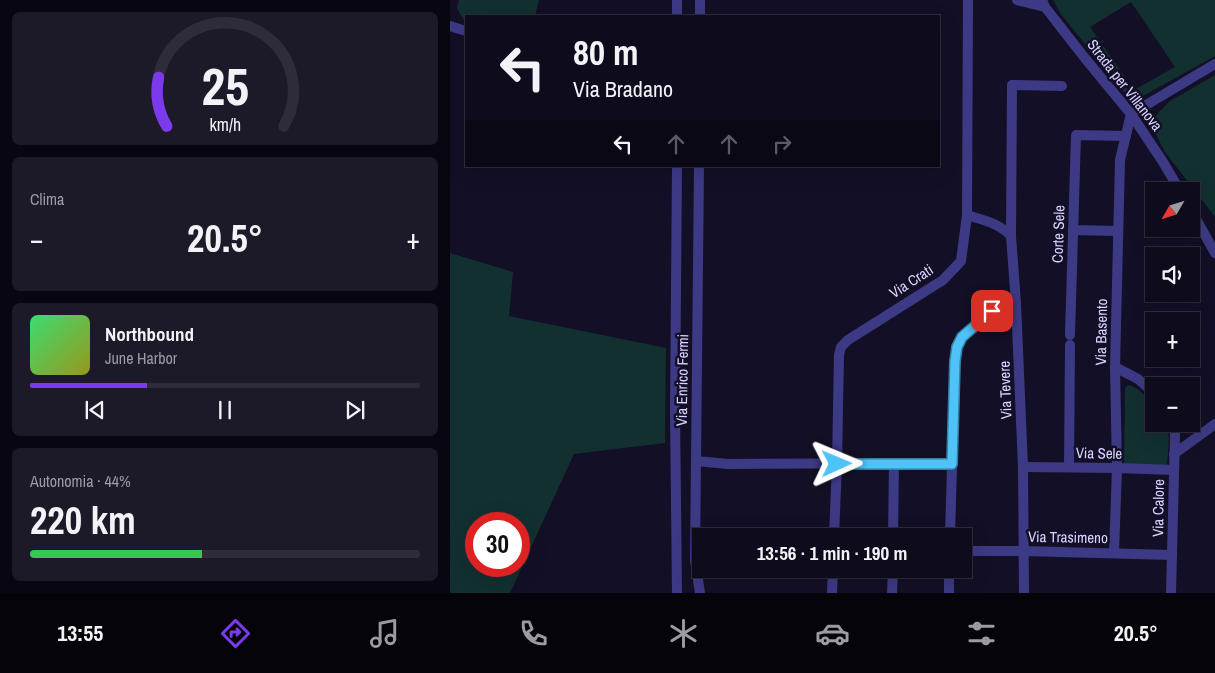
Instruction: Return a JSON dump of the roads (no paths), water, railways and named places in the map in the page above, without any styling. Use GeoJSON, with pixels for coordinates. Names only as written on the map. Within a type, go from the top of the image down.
{"type":"FeatureCollection","features":[{"type":"Feature","properties":{"kind":"street"},"geometry":{"type":"LineString","coordinates":[[677,0],[677,15]]}},
{"type":"Feature","properties":{"kind":"street"},"geometry":{"type":"LineString","coordinates":[[700,0],[700,15]]}},
{"type":"Feature","properties":{"kind":"street","name":"Via Crati"},"geometry":{"type":"LineString","coordinates":[[834,528],[839,355],[841,347],[848,340],[943,280],[961,261],[967,215],[968,0]]}},
{"type":"Feature","properties":{"kind":"street"},"geometry":{"type":"LineString","coordinates":[[1017,0],[1043,3]]}},
{"type":"Feature","properties":{"kind":"street","name":"Strada per Villanova"},"geometry":{"type":"LineString","coordinates":[[1043,3],[1131,114],[1175,182]]}},
{"type":"Feature","properties":{"kind":"street"},"geometry":{"type":"LineString","coordinates":[[450,26],[465,31]]}},
{"type":"Feature","properties":{"kind":"street"},"geometry":{"type":"LineString","coordinates":[[1131,114],[1215,64]]}},
{"type":"Feature","properties":{"kind":"street","name":"Via Tevere"},"geometry":{"type":"LineString","coordinates":[[1024,593],[1023,467],[1016,303],[1011,236],[1012,85],[1062,86]]}},
{"type":"Feature","properties":{"kind":"street","name":"Via Basento"},"geometry":{"type":"LineString","coordinates":[[1114,553],[1116,468],[1115,367],[1120,160],[1131,114]]}},
{"type":"Feature","properties":{"kind":"street","name":"Corte Sele"},"geometry":{"type":"LineString","coordinates":[[1069,467],[1070,340],[1076,135],[1126,136]]}},
{"type":"Feature","properties":{"kind":"street","name":"Via Enrico Fermi"},"geometry":{"type":"LineString","coordinates":[[677,167],[677,593]]}},
{"type":"Feature","properties":{"kind":"street","name":"Via Enrico Fermi"},"geometry":{"type":"LineString","coordinates":[[698,528],[696,461],[699,167]]}},
{"type":"Feature","properties":{"kind":"street"},"geometry":{"type":"LineString","coordinates":[[967,215],[995,223],[1004,228],[1011,236]]}},
{"type":"Feature","properties":{"kind":"street"},"geometry":{"type":"LineString","coordinates":[[1200,226],[1215,253]]}},
{"type":"Feature","properties":{"kind":"street"},"geometry":{"type":"LineString","coordinates":[[1073,230],[1118,230]]}},
{"type":"Feature","properties":{"kind":"street"},"geometry":{"type":"LineString","coordinates":[[950,528],[957,347],[962,337],[992,311],[1016,303]]}},
{"type":"Feature","properties":{"kind":"street"},"geometry":{"type":"LineString","coordinates":[[1115,367],[1138,379],[1145,385]]}},
{"type":"Feature","properties":{"kind":"street"},"geometry":{"type":"LineString","coordinates":[[1174,454],[1215,424]]}},
{"type":"Feature","properties":{"kind":"street","name":"Via Calore"},"geometry":{"type":"LineString","coordinates":[[1172,593],[1174,432]]}},
{"type":"Feature","properties":{"kind":"street"},"geometry":{"type":"LineString","coordinates":[[696,461],[728,464],[952,464]]}},
{"type":"Feature","properties":{"kind":"street"},"geometry":{"type":"LineString","coordinates":[[894,464],[894,528]]}},
{"type":"Feature","properties":{"kind":"street","name":"Via Sele"},"geometry":{"type":"LineString","coordinates":[[1023,467],[1174,470]]}},
{"type":"Feature","properties":{"kind":"street","name":"Via Trasimeno"},"geometry":{"type":"LineString","coordinates":[[972,551],[1172,555]]}},
{"type":"Feature","properties":{"kind":"street","name":"Via Enrico Fermi"},"geometry":{"type":"LineString","coordinates":[[698,578],[700,593]]}},
{"type":"Feature","properties":{"kind":"street"},"geometry":{"type":"LineString","coordinates":[[832,593],[833,578]]}},
{"type":"Feature","properties":{"kind":"street"},"geometry":{"type":"LineString","coordinates":[[892,593],[893,578]]}},
{"type":"Feature","properties":{"kind":"street"},"geometry":{"type":"LineString","coordinates":[[949,578],[949,593]]}}]}
